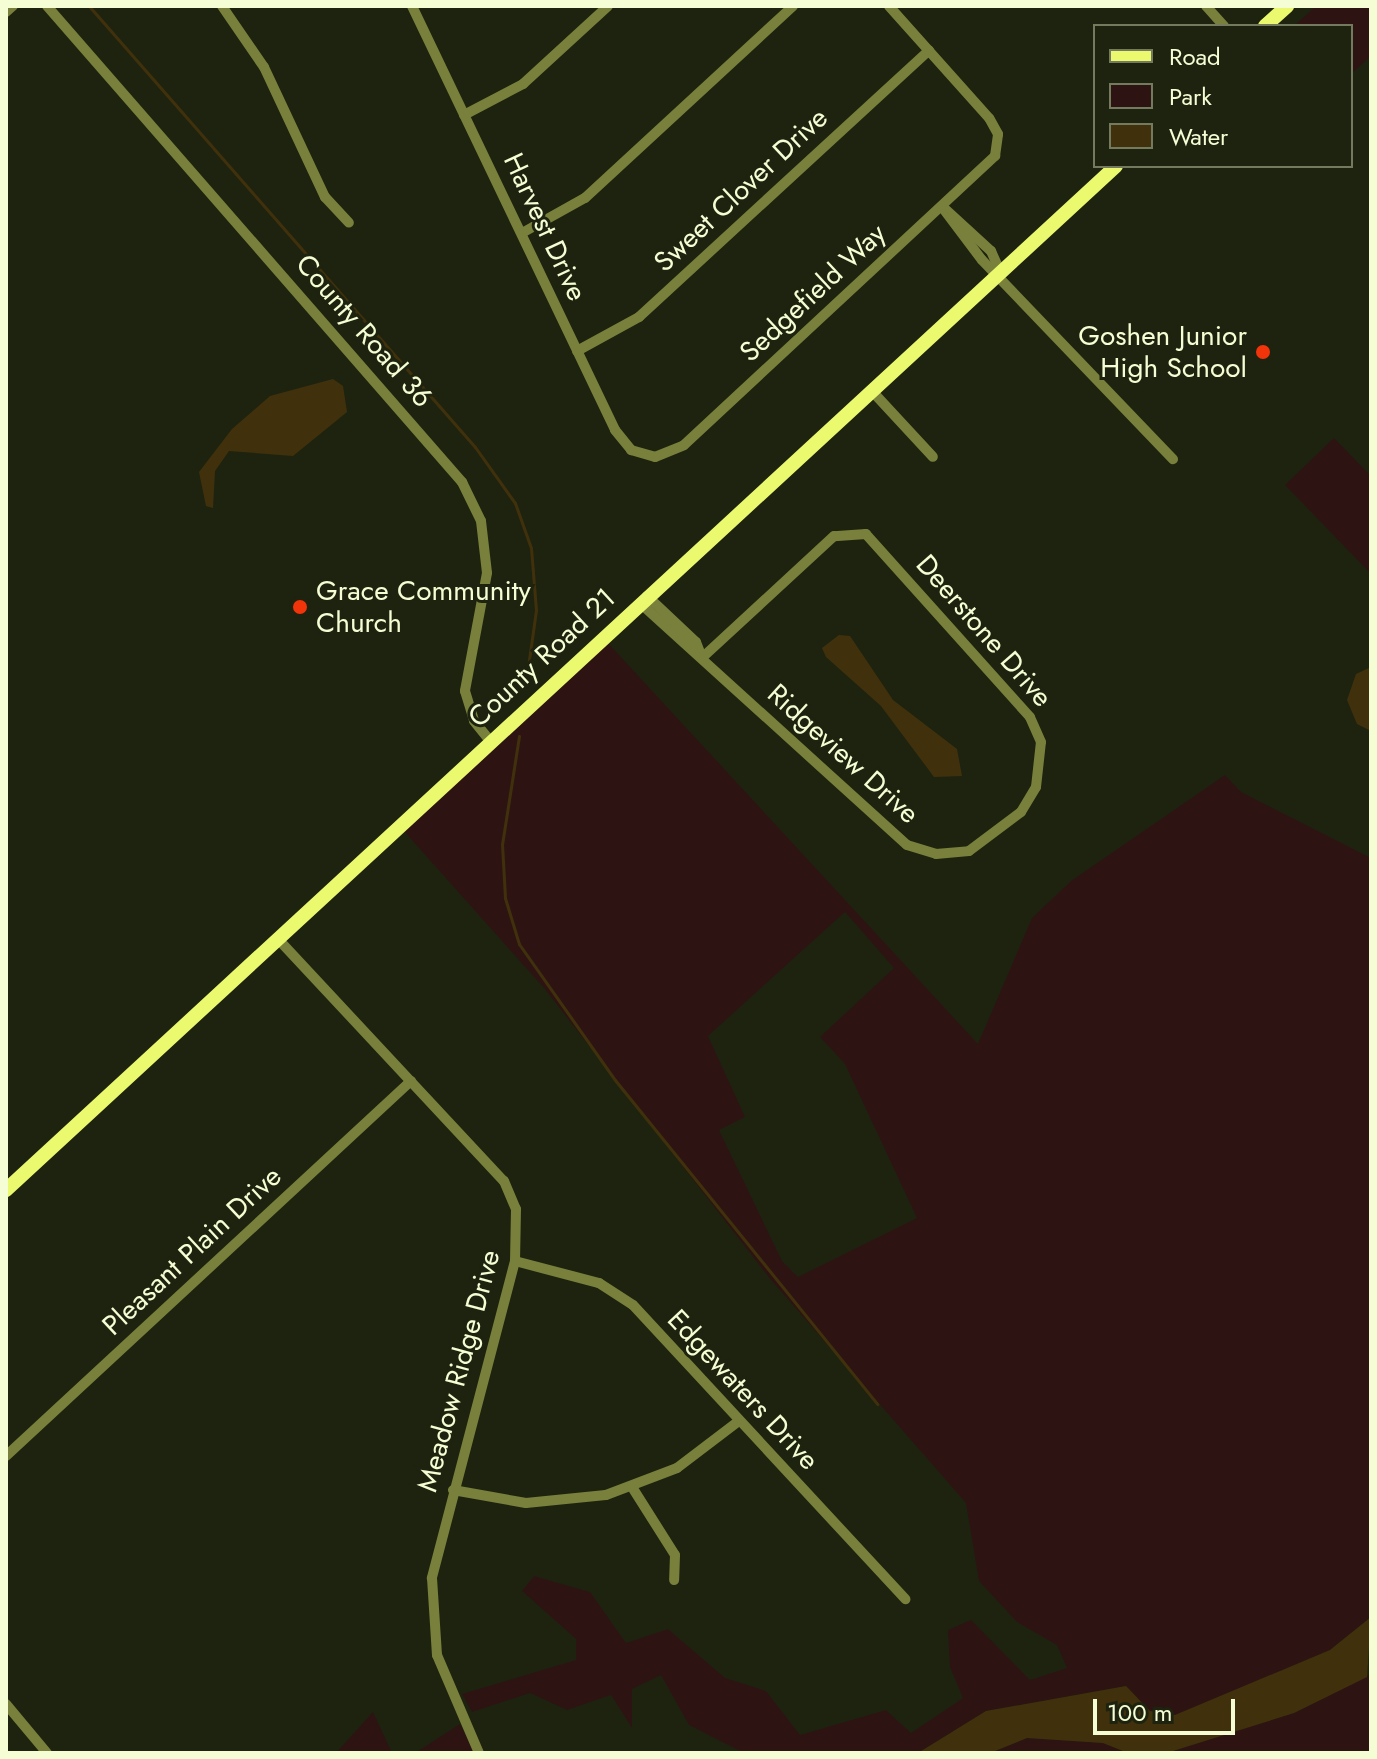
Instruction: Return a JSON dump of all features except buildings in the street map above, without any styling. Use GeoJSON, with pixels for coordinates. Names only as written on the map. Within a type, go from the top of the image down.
{"type":"FeatureCollection","features":[{"type":"Feature","properties":{"kind":"street"},"geometry":{"type":"LineString","coordinates":[[6,12],[13,6]]}},
{"type":"Feature","properties":{"kind":"street","name":"County Road 36"},"geometry":{"type":"LineString","coordinates":[[47,6],[462,482],[481,521],[487,573],[465,691],[474,721],[491,742]]}},
{"type":"Feature","properties":{"kind":"street"},"geometry":{"type":"LineString","coordinates":[[222,6],[264,67],[325,197],[349,223]]}},
{"type":"Feature","properties":{"kind":"street","name":"Harvest Drive"},"geometry":{"type":"LineString","coordinates":[[412,6],[620,439],[647,457]]}},
{"type":"Feature","properties":{"kind":"street"},"geometry":{"type":"LineString","coordinates":[[464,115],[523,84],[608,6]]}},
{"type":"Feature","properties":{"kind":"street"},"geometry":{"type":"LineString","coordinates":[[522,233],[585,198],[793,6]]}},
{"type":"Feature","properties":{"kind":"street"},"geometry":{"type":"LineString","coordinates":[[889,6],[929,50]]}},
{"type":"Feature","properties":{"kind":"street"},"geometry":{"type":"LineString","coordinates":[[1206,6],[1222,24]]}},
{"type":"Feature","properties":{"kind":"street"},"geometry":{"type":"LineString","coordinates":[[1267,24],[1287,6]]}},
{"type":"Feature","properties":{"kind":"street","name":"Sedgefield Way"},"geometry":{"type":"LineString","coordinates":[[647,457],[684,445],[990,163],[999,145],[989,118],[929,50]]}},
{"type":"Feature","properties":{"kind":"street","name":"Sweet Clover Drive"},"geometry":{"type":"LineString","coordinates":[[577,351],[639,317],[929,50]]}},
{"type":"Feature","properties":{"kind":"street","name":"County Road 21"},"geometry":{"type":"LineString","coordinates":[[6,1190],[1114,168]]}},
{"type":"Feature","properties":{"kind":"street"},"geometry":{"type":"LineString","coordinates":[[942,207],[991,251],[1000,271],[1173,459]]}},
{"type":"Feature","properties":{"kind":"street"},"geometry":{"type":"LineString","coordinates":[[871,390],[933,457]]}},
{"type":"Feature","properties":{"kind":"street","name":"Deerstone Drive"},"geometry":{"type":"LineString","coordinates":[[702,658],[825,542],[848,531],[881,546],[925,608],[1021,706],[1041,742]]}},
{"type":"Feature","properties":{"kind":"street","name":"Ridgeview Drive"},"geometry":{"type":"LineString","coordinates":[[643,600],[895,838],[919,851],[952,855],[992,838],[1031,800],[1041,742]]}},
{"type":"Feature","properties":{"kind":"street","name":"Meadow Ridge Drive"},"geometry":{"type":"LineString","coordinates":[[278,939],[504,1181],[518,1220],[515,1261],[432,1578],[433,1630],[446,1682],[479,1753]]}},
{"type":"Feature","properties":{"kind":"street","name":"Pleasant Plain Drive"},"geometry":{"type":"LineString","coordinates":[[6,1456],[411,1081]]}},
{"type":"Feature","properties":{"kind":"street","name":"Edgewaters Drive"},"geometry":{"type":"LineString","coordinates":[[515,1261],[617,1292],[905,1599]]}},
{"type":"Feature","properties":{"kind":"street"},"geometry":{"type":"LineString","coordinates":[[453,1490],[554,1503],[632,1487],[677,1468],[739,1421]]}},
{"type":"Feature","properties":{"kind":"street"},"geometry":{"type":"LineString","coordinates":[[632,1487],[675,1555],[674,1580]]}},
{"type":"Feature","properties":{"kind":"street"},"geometry":{"type":"LineString","coordinates":[[6,1704],[47,1753]]}},
{"type":"Feature","properties":{"kind":"green space"},"geometry":{"type":"Polygon","coordinates":[[[1316,6],[1371,6],[1371,56],[1353,72],[1353,24],[1296,24],[1316,6]]]}},
{"type":"Feature","properties":{"kind":"green space"},"geometry":{"type":"Polygon","coordinates":[[[1334,438],[1371,476],[1371,574],[1285,485],[1334,438]]]}},
{"type":"Feature","properties":{"kind":"green space"},"geometry":{"type":"Polygon","coordinates":[[[607,642],[978,1044],[1032,918],[1071,881],[1225,775],[1241,792],[1371,858],[1371,1617],[1330,1650],[1175,1716],[1150,1711],[1126,1686],[986,1711],[918,1753],[744,1753],[689,1725],[661,1675],[632,1689],[632,1728],[611,1695],[567,1710],[530,1693],[472,1712],[462,1694],[576,1660],[576,1639],[522,1591],[534,1576],[590,1592],[626,1643],[668,1629],[725,1678],[766,1691],[800,1735],[886,1710],[911,1733],[963,1698],[950,1667],[948,1630],[971,1620],[1030,1680],[1067,1668],[1057,1645],[1017,1622],[979,1581],[966,1503],[771,1280],[544,988],[403,830],[607,642]],[[845,912],[708,1036],[745,1117],[719,1130],[782,1261],[798,1277],[917,1218],[845,1064],[820,1037],[894,968],[845,912]]]}},
{"type":"Feature","properties":{"kind":"green space"},"geometry":{"type":"Polygon","coordinates":[[[1371,1674],[1371,1753],[1160,1753],[1294,1713],[1371,1674]]]}},
{"type":"Feature","properties":{"kind":"green space"},"geometry":{"type":"Polygon","coordinates":[[[373,1712],[392,1753],[336,1753],[373,1712]]]}},
{"type":"Feature","properties":{"kind":"green space"},"geometry":{"type":"Polygon","coordinates":[[[460,1724],[474,1753],[415,1753],[460,1724]]]}},
{"type":"Feature","properties":{"kind":"green space"},"geometry":{"type":"Polygon","coordinates":[[[1027,1738],[1103,1743],[1128,1753],[990,1753],[1027,1738]]]}},
{"type":"Feature","properties":{"kind":"water"},"geometry":{"type":"Polygon","coordinates":[[[333,379],[343,386],[347,412],[293,456],[229,451],[215,471],[213,508],[206,506],[199,472],[232,429],[270,396],[333,379]]]}},
{"type":"Feature","properties":{"kind":"water"},"geometry":{"type":"Polygon","coordinates":[[[839,635],[850,636],[893,700],[957,749],[962,776],[934,777],[881,706],[826,657],[822,648],[839,635]]]}},
{"type":"Feature","properties":{"kind":"water"},"geometry":{"type":"Polygon","coordinates":[[[1371,667],[1371,731],[1357,724],[1347,700],[1356,674],[1371,667]]]}},
{"type":"Feature","properties":{"kind":"water"},"geometry":{"type":"Polygon","coordinates":[[[1371,1617],[1367,1677],[1294,1713],[1173,1751],[1128,1753],[1103,1743],[1027,1738],[990,1753],[918,1753],[986,1711],[1126,1686],[1150,1711],[1175,1715],[1330,1650],[1371,1617]]]}},
{"type":"Feature","properties":{"kind":"waterway"},"geometry":{"type":"LineString","coordinates":[[89,6],[475,447],[515,503],[531,548],[536,610],[526,681]]}},
{"type":"Feature","properties":{"kind":"waterway"},"geometry":{"type":"LineString","coordinates":[[519,736],[502,844],[505,898],[519,944],[615,1080],[877,1404]]}},
{"type":"Feature","properties":{"kind":"place","name":"Goshen Junior High School"},"geometry":{"type":"Point","coordinates":[1263,352]}},
{"type":"Feature","properties":{"kind":"place","name":"Grace Community Church"},"geometry":{"type":"Point","coordinates":[300,607]}}]}
